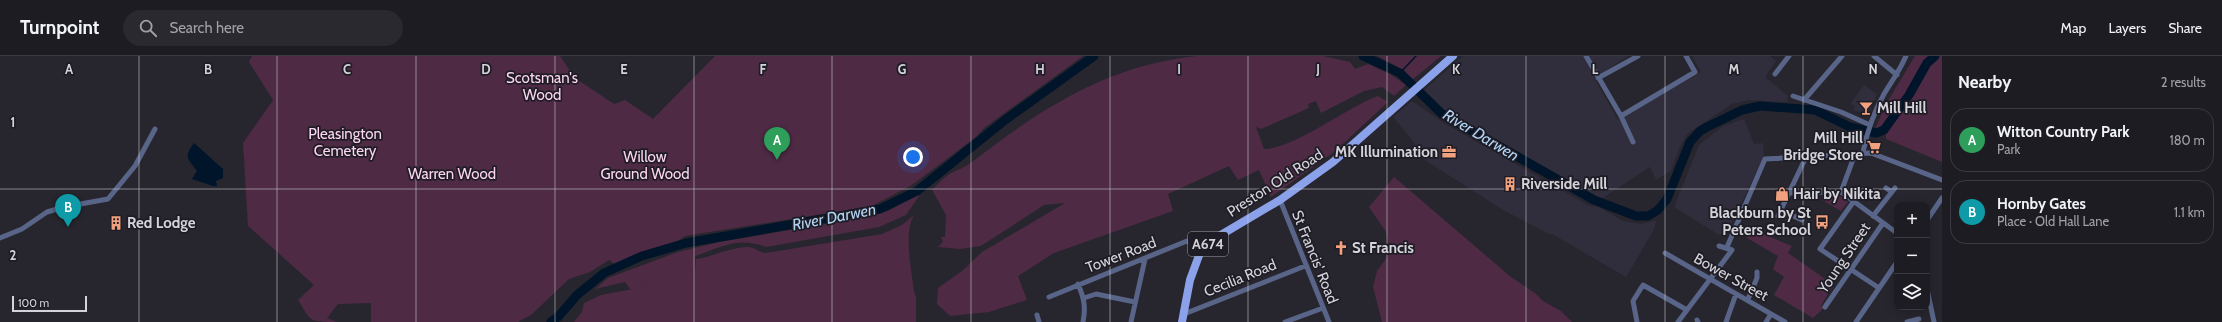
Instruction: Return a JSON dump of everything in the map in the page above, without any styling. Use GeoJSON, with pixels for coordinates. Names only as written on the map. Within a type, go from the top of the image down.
{"type":"FeatureCollection","features":[{"type":"Feature","properties":{"kind":"main road","name":"Preston Old Road"},"geometry":{"type":"LineString","coordinates":[[1201,250],[1214,239],[1280,200],[1333,162],[1453,56]]}},
{"type":"Feature","properties":{"kind":"main road","name":"A674"},"geometry":{"type":"LineString","coordinates":[[1183,318],[1190,280],[1201,250]]}},
{"type":"Feature","properties":{"kind":"street"},"geometry":{"type":"LineString","coordinates":[[1586,56],[1621,116],[1633,142]]}},
{"type":"Feature","properties":{"kind":"street"},"geometry":{"type":"LineString","coordinates":[[1598,78],[1638,56]]}},
{"type":"Feature","properties":{"kind":"street"},"geometry":{"type":"LineString","coordinates":[[1621,116],[1696,72],[1686,56]]}},
{"type":"Feature","properties":{"kind":"street"},"geometry":{"type":"LineString","coordinates":[[1775,74],[1789,56]]}},
{"type":"Feature","properties":{"kind":"street"},"geometry":{"type":"LineString","coordinates":[[1804,100],[1842,56]]}},
{"type":"Feature","properties":{"kind":"street"},"geometry":{"type":"LineString","coordinates":[[1874,56],[1897,75]]}},
{"type":"Feature","properties":{"kind":"street"},"geometry":{"type":"LineString","coordinates":[[1863,152],[1870,126],[1884,94],[1897,75],[1906,56]]}},
{"type":"Feature","properties":{"kind":"street"},"geometry":{"type":"LineString","coordinates":[[1793,96],[1870,126]]}},
{"type":"Feature","properties":{"kind":"street"},"geometry":{"type":"LineString","coordinates":[[0,238],[22,229],[47,212],[64,207],[108,199],[134,166],[155,130]]}},
{"type":"Feature","properties":{"kind":"street"},"geometry":{"type":"LineString","coordinates":[[1727,247],[1765,159],[1855,154],[1863,152],[1881,156],[1942,180]]}},
{"type":"Feature","properties":{"kind":"street"},"geometry":{"type":"LineString","coordinates":[[1841,192],[1855,154]]}},
{"type":"Feature","properties":{"kind":"street"},"geometry":{"type":"LineString","coordinates":[[1778,216],[1806,157]]}},
{"type":"Feature","properties":{"kind":"street"},"geometry":{"type":"LineString","coordinates":[[1873,216],[1894,190],[1886,188]]}},
{"type":"Feature","properties":{"kind":"street"},"geometry":{"type":"LineString","coordinates":[[1790,193],[1841,192],[1894,231]]}},
{"type":"Feature","properties":{"kind":"street"},"geometry":{"type":"LineString","coordinates":[[1930,216],[1942,198]]}},
{"type":"Feature","properties":{"kind":"street","name":"St Francis' Road"},"geometry":{"type":"LineString","coordinates":[[1280,200],[1305,266],[1329,322]]}},
{"type":"Feature","properties":{"kind":"street"},"geometry":{"type":"LineString","coordinates":[[1854,201],[1820,250],[1879,288]]}},
{"type":"Feature","properties":{"kind":"street"},"geometry":{"type":"LineString","coordinates":[[1781,210],[1802,220]]}},
{"type":"Feature","properties":{"kind":"street","name":"Young Street"},"geometry":{"type":"LineString","coordinates":[[1825,307],[1883,223]]}},
{"type":"Feature","properties":{"kind":"street","name":"Tower Road"},"geometry":{"type":"LineString","coordinates":[[1049,297],[1187,241],[1201,250]]}},
{"type":"Feature","properties":{"kind":"street"},"geometry":{"type":"LineString","coordinates":[[1678,322],[1732,250],[1727,247],[1719,246]]}},
{"type":"Feature","properties":{"kind":"street","name":"Bower Street"},"geometry":{"type":"LineString","coordinates":[[1665,253],[1710,280],[1748,299],[1785,322]]}},
{"type":"Feature","properties":{"kind":"street"},"geometry":{"type":"LineString","coordinates":[[1131,322],[1145,259]]}},
{"type":"Feature","properties":{"kind":"street","name":"Cecilia Road"},"geometry":{"type":"LineString","coordinates":[[1183,318],[1305,266]]}},
{"type":"Feature","properties":{"kind":"street"},"geometry":{"type":"LineString","coordinates":[[1856,322],[1894,266]]}},
{"type":"Feature","properties":{"kind":"street"},"geometry":{"type":"LineString","coordinates":[[1748,299],[1757,278],[1757,272]]}},
{"type":"Feature","properties":{"kind":"street"},"geometry":{"type":"LineString","coordinates":[[1078,284],[1084,298],[1086,310],[1083,322]]}},
{"type":"Feature","properties":{"kind":"street"},"geometry":{"type":"LineString","coordinates":[[1637,322],[1633,301],[1643,285],[1687,310]]}},
{"type":"Feature","properties":{"kind":"street"},"geometry":{"type":"LineString","coordinates":[[1084,298],[1096,294],[1135,302]]}},
{"type":"Feature","properties":{"kind":"street"},"geometry":{"type":"LineString","coordinates":[[1726,322],[1736,294]]}},
{"type":"Feature","properties":{"kind":"street"},"geometry":{"type":"LineString","coordinates":[[1930,303],[1934,322]]}},
{"type":"Feature","properties":{"kind":"street"},"geometry":{"type":"LineString","coordinates":[[1285,322],[1323,308]]}},
{"type":"Feature","properties":{"kind":"street"},"geometry":{"type":"LineString","coordinates":[[1766,322],[1771,314]]}},
{"type":"Feature","properties":{"kind":"street"},"geometry":{"type":"LineString","coordinates":[[1037,315],[1039,322]]}},
{"type":"Feature","properties":{"kind":"street"},"geometry":{"type":"LineString","coordinates":[[1907,322],[1919,319]]}},
{"type":"Feature","properties":{"kind":"shaded area"},"geometry":{"type":"Polygon","coordinates":[[[1463,56],[1628,56],[1594,78],[1618,120],[1701,72],[1692,56],[1770,56],[1776,61],[1765,77],[1788,96],[1787,102],[1749,100],[1732,104],[1687,134],[1679,149],[1671,171],[1656,180],[1650,167],[1601,199],[1443,109],[1424,93],[1423,91],[1463,56]]]}},
{"type":"Feature","properties":{"kind":"shaded area"},"geometry":{"type":"Polygon","coordinates":[[[1864,85],[1877,94],[1868,115],[1853,110],[1855,106],[1850,104],[1864,85]]]}},
{"type":"Feature","properties":{"kind":"shaded area","name":"Riverside Mill"},"geometry":{"type":"Polygon","coordinates":[[[1412,101],[1444,123],[1588,205],[1599,207],[1623,221],[1641,224],[1657,220],[1653,231],[1626,277],[1552,234],[1549,234],[1503,210],[1417,155],[1413,141],[1393,117],[1412,101]]]}},
{"type":"Feature","properties":{"kind":"shaded area"},"geometry":{"type":"Polygon","coordinates":[[[1744,119],[1754,144],[1763,143],[1764,156],[1728,231],[1719,235],[1674,207],[1699,145],[1723,126],[1744,119]]]}},
{"type":"Feature","properties":{"kind":"green space"},"geometry":{"type":"Polygon","coordinates":[[[252,56],[560,56],[575,78],[614,104],[625,100],[653,119],[715,56],[1083,56],[984,128],[976,137],[912,185],[872,206],[685,236],[677,242],[615,264],[609,260],[590,272],[569,279],[531,315],[518,322],[371,322],[371,303],[338,304],[327,318],[337,322],[321,322],[309,317],[298,300],[314,285],[248,226],[243,143],[273,100],[249,62],[252,56]]]}},
{"type":"Feature","properties":{"kind":"green space"},"geometry":{"type":"Polygon","coordinates":[[[1197,56],[1323,56],[1350,62],[1355,69],[1368,64],[1390,74],[1406,85],[1394,96],[1382,87],[1364,91],[1321,113],[1316,101],[1308,104],[1309,108],[1261,129],[1256,127],[1264,149],[1276,147],[1305,135],[1365,101],[1378,96],[1388,102],[1334,152],[1271,197],[1259,170],[1238,180],[1229,166],[1168,194],[1173,211],[1054,253],[1018,276],[1027,300],[989,312],[950,316],[937,304],[938,288],[962,271],[982,252],[1065,203],[1044,205],[981,246],[960,249],[938,247],[943,242],[941,237],[945,237],[946,215],[932,190],[942,180],[948,175],[969,164],[1024,124],[1077,92],[1134,69],[1164,61],[1197,56]]]}},
{"type":"Feature","properties":{"kind":"green space"},"geometry":{"type":"Polygon","coordinates":[[[1378,56],[1441,56],[1412,80],[1399,68],[1378,56]]]}},
{"type":"Feature","properties":{"kind":"green space"},"geometry":{"type":"Polygon","coordinates":[[[1915,56],[1942,56],[1942,162],[1886,139],[1886,135],[1875,131],[1878,130],[1875,129],[1886,104],[1915,56]]]}},
{"type":"Feature","properties":{"kind":"green space"},"geometry":{"type":"Polygon","coordinates":[[[1394,177],[1511,277],[1535,293],[1543,301],[1561,311],[1572,322],[1382,322],[1373,287],[1377,271],[1390,253],[1386,232],[1369,207],[1394,177]]]}},
{"type":"Feature","properties":{"kind":"green space"},"geometry":{"type":"Polygon","coordinates":[[[919,194],[906,215],[879,227],[766,247],[746,242],[722,246],[695,256],[696,273],[696,259],[728,250],[748,247],[766,253],[882,234],[902,225],[914,215],[909,232],[909,242],[910,263],[916,297],[916,322],[574,322],[582,312],[584,303],[601,295],[633,289],[630,289],[625,282],[595,289],[608,278],[678,252],[719,242],[861,218],[888,211],[919,194]]]}},
{"type":"Feature","properties":{"kind":"green space"},"geometry":{"type":"Polygon","coordinates":[[[1837,194],[1848,202],[1841,211],[1822,200],[1823,195],[1837,194]]]}},
{"type":"Feature","properties":{"kind":"green space"},"geometry":{"type":"Polygon","coordinates":[[[1751,229],[1792,246],[1788,253],[1831,283],[1832,287],[1821,306],[1824,308],[1813,318],[1774,295],[1784,277],[1773,269],[1778,256],[1747,238],[1751,229]]]}},
{"type":"Feature","properties":{"kind":"water"},"geometry":{"type":"Polygon","coordinates":[[[194,143],[223,169],[223,178],[216,181],[217,186],[192,179],[197,171],[189,160],[188,155],[194,143]]]}},
{"type":"Feature","properties":{"kind":"waterway","name":"River Darwen"},"geometry":{"type":"LineString","coordinates":[[551,322],[558,317],[577,295],[604,273],[642,256],[686,243],[880,209],[917,191],[1005,120],[1094,56]]}},
{"type":"Feature","properties":{"kind":"waterway","name":"River Darwen"},"geometry":{"type":"LineString","coordinates":[[1363,56],[1400,73],[1442,114],[1594,200],[1636,216],[1648,216],[1658,210],[1667,199],[1690,142],[1700,131],[1707,127],[1742,110],[1760,106],[1815,110],[1850,127],[1876,133],[1884,130],[1909,95],[1927,63],[1935,56]]}},
{"type":"Feature","properties":{"kind":"waterway"},"geometry":{"type":"LineString","coordinates":[[1400,73],[1416,56]]}},
{"type":"Feature","properties":{"kind":"place","name":"Mill Hill"},"geometry":{"type":"Point","coordinates":[1866,108]}},
{"type":"Feature","properties":{"kind":"place","name":"Mill Hill Bridge Store"},"geometry":{"type":"Point","coordinates":[1874,147]}},
{"type":"Feature","properties":{"kind":"place","name":"MK Illumination"},"geometry":{"type":"Point","coordinates":[1449,152]}},
{"type":"Feature","properties":{"kind":"place","name":"Witton Country Park"},"geometry":{"type":"Point","coordinates":[777,160]}},
{"type":"Feature","properties":{"kind":"place","name":"Riverside Mill"},"geometry":{"type":"Point","coordinates":[1510,184]}},
{"type":"Feature","properties":{"kind":"place","name":"Hair by Nikita"},"geometry":{"type":"Point","coordinates":[1782,194]}},
{"type":"Feature","properties":{"kind":"place","name":"Blackburn by St Peters School"},"geometry":{"type":"Point","coordinates":[1822,222]}},
{"type":"Feature","properties":{"kind":"place","name":"Red Lodge"},"geometry":{"type":"Point","coordinates":[116,223]}},
{"type":"Feature","properties":{"kind":"place","name":"Hornby Gates"},"geometry":{"type":"Point","coordinates":[68,227]}},
{"type":"Feature","properties":{"kind":"place","name":"St Francis"},"geometry":{"type":"Point","coordinates":[1341,248]}},
{"type":"Feature","properties":{"kind":"park label","name":"Scotsman's Wood"},"geometry":{"type":"Point","coordinates":[542,86]}},
{"type":"Feature","properties":{"kind":"park label","name":"Pleasington Cemetery"},"geometry":{"type":"Point","coordinates":[345,142]}},
{"type":"Feature","properties":{"kind":"park label","name":"Willow Ground Wood"},"geometry":{"type":"Point","coordinates":[645,166]}},
{"type":"Feature","properties":{"kind":"park label","name":"Warren Wood"},"geometry":{"type":"Point","coordinates":[452,174]}}]}
